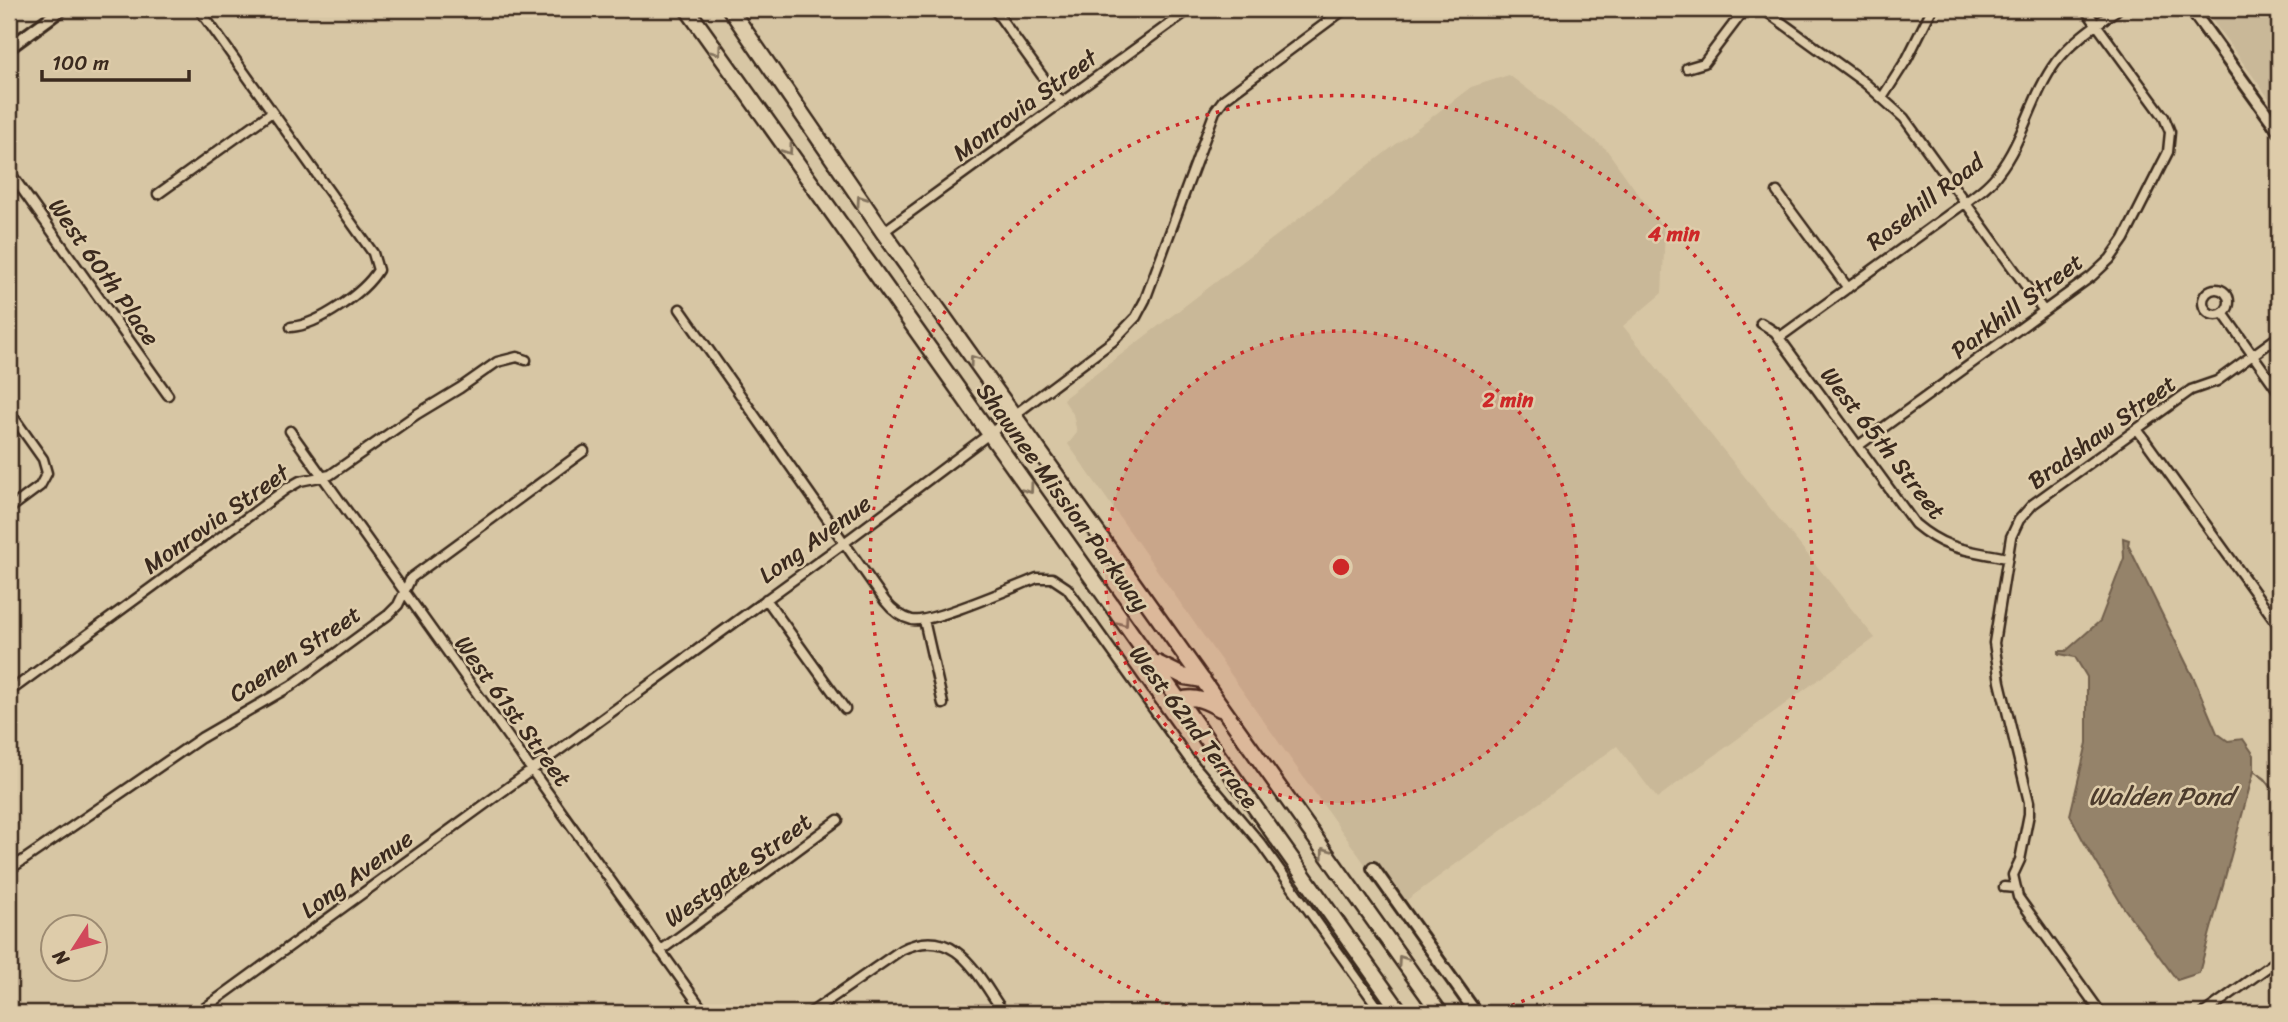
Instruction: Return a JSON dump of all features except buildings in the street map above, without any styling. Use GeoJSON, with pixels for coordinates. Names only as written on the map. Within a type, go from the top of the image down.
{"type":"FeatureCollection","features":[{"type":"Feature","properties":{"kind":"highway","name":"Shawnee Mission Parkway"},"geometry":{"type":"LineString","coordinates":[[687,9],[1153,660],[1401,1013]]}},
{"type":"Feature","properties":{"kind":"highway","name":"Shawnee Mission Parkway"},"geometry":{"type":"LineString","coordinates":[[730,9],[883,232],[1440,1013]]}},
{"type":"Feature","properties":{"kind":"highway"},"geometry":{"type":"LineString","coordinates":[[1153,660],[1177,673],[1203,680]]}},
{"type":"Feature","properties":{"kind":"highway"},"geometry":{"type":"LineString","coordinates":[[1181,700],[1199,699],[1225,712]]}},
{"type":"Feature","properties":{"kind":"street"},"geometry":{"type":"LineString","coordinates":[[9,48],[62,9]]}},
{"type":"Feature","properties":{"kind":"street"},"geometry":{"type":"LineString","coordinates":[[199,9],[373,253],[378,270],[370,283],[314,322],[291,327]]}},
{"type":"Feature","properties":{"kind":"street"},"geometry":{"type":"LineString","coordinates":[[994,9],[1061,102]]}},
{"type":"Feature","properties":{"kind":"street","name":"Monrovia Street"},"geometry":{"type":"LineString","coordinates":[[883,232],[1179,12],[1190,9]]}},
{"type":"Feature","properties":{"kind":"street","name":"Long Avenue"},"geometry":{"type":"LineString","coordinates":[[198,1013],[844,543],[1113,341],[1136,317],[1150,288],[1212,120],[1224,99],[1345,9]]}},
{"type":"Feature","properties":{"kind":"street"},"geometry":{"type":"LineString","coordinates":[[1687,68],[1704,64],[1745,9]]}},
{"type":"Feature","properties":{"kind":"street"},"geometry":{"type":"LineString","coordinates":[[1763,9],[1882,98],[1904,118],[2044,311]]}},
{"type":"Feature","properties":{"kind":"street"},"geometry":{"type":"LineString","coordinates":[[1882,98],[1908,59],[1932,9]]}},
{"type":"Feature","properties":{"kind":"street","name":"Parkhill Street"},"geometry":{"type":"LineString","coordinates":[[1858,446],[2092,276],[2110,259],[2132,226],[2168,152],[2170,132],[2166,120],[2085,9]]}},
{"type":"Feature","properties":{"kind":"street","name":"Rosehill Road"},"geometry":{"type":"LineString","coordinates":[[1780,337],[1993,180],[2005,163],[2056,62],[2071,45],[2118,9]]}},
{"type":"Feature","properties":{"kind":"street"},"geometry":{"type":"LineString","coordinates":[[2191,9],[2279,131]]}},
{"type":"Feature","properties":{"kind":"street"},"geometry":{"type":"LineString","coordinates":[[158,194],[272,112]]}},
{"type":"Feature","properties":{"kind":"street","name":"West 60th Place"},"geometry":{"type":"LineString","coordinates":[[9,171],[168,395]]}},
{"type":"Feature","properties":{"kind":"street"},"geometry":{"type":"LineString","coordinates":[[1777,192],[1848,288]]}},
{"type":"Feature","properties":{"kind":"street"},"geometry":{"type":"LineString","coordinates":[[680,309],[892,609],[914,621],[924,620],[943,704]]}},
{"type":"Feature","properties":{"kind":"street"},"geometry":{"type":"LineString","coordinates":[[2224,313],[2279,393]]}},
{"type":"Feature","properties":{"kind":"street","name":"West 65th Street"},"geometry":{"type":"LineString","coordinates":[[1761,323],[1780,337],[1915,524],[1933,539],[1947,546],[2007,558]]}},
{"type":"Feature","properties":{"kind":"street","name":"Bradshaw Street"},"geometry":{"type":"LineString","coordinates":[[2007,558],[2011,537],[2019,520],[2033,504],[2191,390],[2217,382],[2279,336]]}},
{"type":"Feature","properties":{"kind":"street","name":"Monrovia Street"},"geometry":{"type":"LineString","coordinates":[[9,692],[286,489],[300,481],[330,475],[496,362],[517,357],[526,360]]}},
{"type":"Feature","properties":{"kind":"street"},"geometry":{"type":"LineString","coordinates":[[9,411],[43,459],[47,474],[40,486],[9,509]]}},
{"type":"Feature","properties":{"kind":"street"},"geometry":{"type":"LineString","coordinates":[[2137,429],[2279,625]]}},
{"type":"Feature","properties":{"kind":"street","name":"West 61st Street"},"geometry":{"type":"LineString","coordinates":[[290,431],[704,1013]]}},
{"type":"Feature","properties":{"kind":"street","name":"Caenen Street"},"geometry":{"type":"LineString","coordinates":[[9,870],[201,738],[290,686],[388,615],[398,605],[411,578],[584,451]]}},
{"type":"Feature","properties":{"kind":"street"},"geometry":{"type":"LineString","coordinates":[[2007,558],[1994,656],[2029,803],[2020,860],[2013,875],[2018,897],[2101,1013]]}},
{"type":"Feature","properties":{"kind":"street","name":"West 62nd Terrace"},"geometry":{"type":"LineString","coordinates":[[924,620],[944,615],[1037,578],[1052,578],[1067,588],[1189,759],[1262,845],[1381,1013]]}},
{"type":"Feature","properties":{"kind":"street"},"geometry":{"type":"LineString","coordinates":[[766,599],[845,709]]}},
{"type":"Feature","properties":{"kind":"street","name":"Westgate Street"},"geometry":{"type":"LineString","coordinates":[[660,951],[838,820]]}},
{"type":"Feature","properties":{"kind":"street"},"geometry":{"type":"LineString","coordinates":[[1373,868],[1476,1013]]}},
{"type":"Feature","properties":{"kind":"street"},"geometry":{"type":"LineString","coordinates":[[2004,887],[2016,888]]}},
{"type":"Feature","properties":{"kind":"street"},"geometry":{"type":"LineString","coordinates":[[810,1013],[901,950],[916,943],[949,945],[964,957],[1004,1013]]}},
{"type":"Feature","properties":{"kind":"street"},"geometry":{"type":"LineString","coordinates":[[2204,1013],[2279,959]]}},
{"type":"Feature","properties":{"kind":"shaded area"},"geometry":{"type":"Polygon","coordinates":[[[2204,9],[2279,9],[2279,112],[2204,9]]]}},
{"type":"Feature","properties":{"kind":"shaded area"},"geometry":{"type":"Polygon","coordinates":[[[1509,75],[1606,149],[1665,231],[1662,293],[1623,326],[1875,638],[1657,798],[1617,746],[1396,908],[1068,444],[1077,433],[1073,414],[1063,399],[1471,87],[1509,75]]]}},
{"type":"Feature","properties":{"kind":"water","name":"Walden Pond"},"geometry":{"type":"Polygon","coordinates":[[[2123,538],[2129,540],[2128,545],[2195,681],[2217,733],[2228,741],[2243,739],[2254,755],[2254,771],[2199,973],[2177,980],[2124,908],[2070,815],[2087,743],[2087,677],[2075,657],[2059,654],[2059,651],[2066,651],[2100,621],[2124,558],[2123,538]]]}},
{"type":"Feature","properties":{"kind":"waterway"},"geometry":{"type":"LineString","coordinates":[[2254,771],[2265,779],[2279,797]]}}]}
